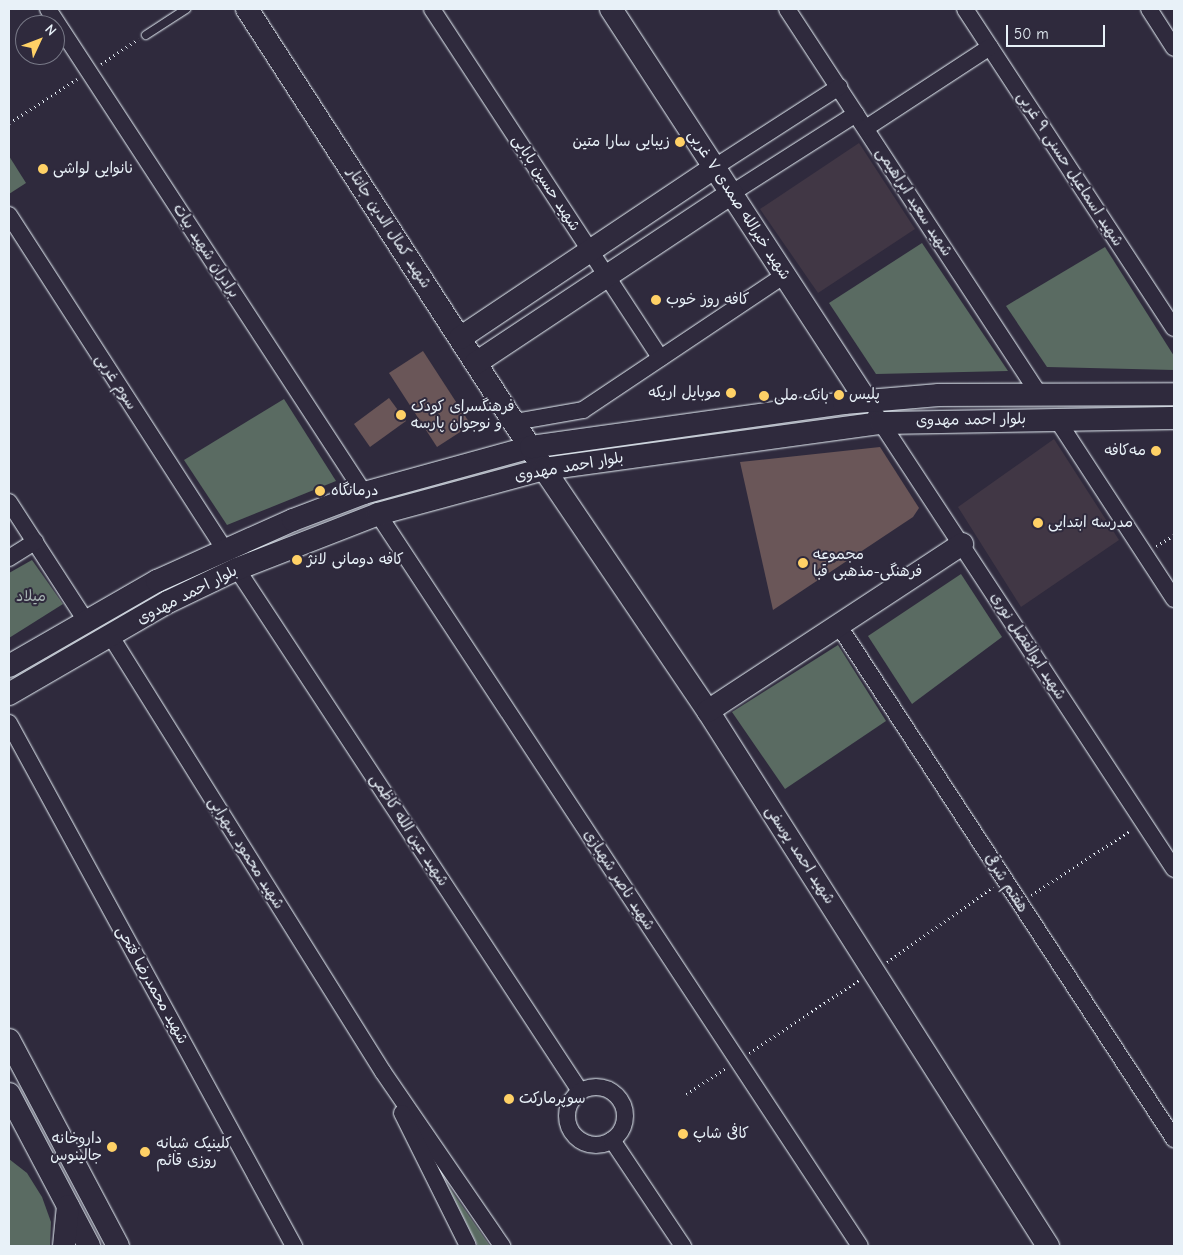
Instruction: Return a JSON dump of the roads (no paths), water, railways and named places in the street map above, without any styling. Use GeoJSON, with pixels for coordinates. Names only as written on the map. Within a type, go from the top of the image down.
{"type":"FeatureCollection","features":[{"type":"Feature","properties":{"kind":"main road","name":"شهید کمال الدین جانثار"},"geometry":{"type":"LineString","coordinates":[[247,9],[544,469]]}},
{"type":"Feature","properties":{"kind":"main road","name":"شهید خیرالله صمدی ۷ غربی"},"geometry":{"type":"LineString","coordinates":[[611,9],[867,401]]}},
{"type":"Feature","properties":{"kind":"main road"},"geometry":{"type":"LineString","coordinates":[[460,338],[715,167]]}},
{"type":"Feature","properties":{"kind":"main road"},"geometry":{"type":"LineString","coordinates":[[476,363],[732,193]]}},
{"type":"Feature","properties":{"kind":"main road","name":"بلوار احمد مهدوی"},"geometry":{"type":"LineString","coordinates":[[9,666],[86,621],[224,549],[364,493],[531,447],[867,401],[1040,395],[1174,394]]}},
{"type":"Feature","properties":{"kind":"main road","name":"بلوار احمد مهدوی"},"geometry":{"type":"LineString","coordinates":[[9,694],[110,635],[237,569],[378,514],[544,469],[881,423],[1056,418],[1174,418]]}},
{"type":"Feature","properties":{"kind":"main road","name":"شهید احمد یوسفی"},"geometry":{"type":"LineString","coordinates":[[544,469],[708,711],[1048,1246]]}},
{"type":"Feature","properties":{"kind":"main road"},"geometry":{"type":"LineString","coordinates":[[708,711],[962,544]]}},
{"type":"Feature","properties":{"kind":"main road"},"geometry":{"type":"LineString","coordinates":[[224,549],[237,569]]}},
{"type":"Feature","properties":{"kind":"main road"},"geometry":{"type":"LineString","coordinates":[[9,1040],[118,1246]]}},
{"type":"Feature","properties":{"kind":"main road"},"geometry":{"type":"LineString","coordinates":[[9,1094],[89,1246]]}},
{"type":"Feature","properties":{"kind":"main road"},"geometry":{"type":"LineString","coordinates":[[64,1246],[68,1205]]}},
{"type":"Feature","properties":{"kind":"street","name":"برادران شهید بیات"},"geometry":{"type":"LineString","coordinates":[[48,9],[364,493]]}},
{"type":"Feature","properties":{"kind":"street","name":"شهید حسین بابایی"},"geometry":{"type":"LineString","coordinates":[[432,9],[660,358]]}},
{"type":"Feature","properties":{"kind":"street","name":"شهید سعید ابراهیمی"},"geometry":{"type":"LineString","coordinates":[[787,9],[1040,395]]}},
{"type":"Feature","properties":{"kind":"street","name":"شهید اسماعیل حسنی ۹ غربی"},"geometry":{"type":"LineString","coordinates":[[965,9],[1174,328]]}},
{"type":"Feature","properties":{"kind":"street"},"geometry":{"type":"LineString","coordinates":[[1149,9],[1174,48]]}},
{"type":"Feature","properties":{"kind":"street"},"geometry":{"type":"LineString","coordinates":[[866,128],[990,47]]}},
{"type":"Feature","properties":{"kind":"street"},"geometry":{"type":"LineString","coordinates":[[715,167],[839,87]]}},
{"type":"Feature","properties":{"kind":"street"},"geometry":{"type":"LineString","coordinates":[[732,193],[856,114]]}},
{"type":"Feature","properties":{"kind":"street","name":"سوم غربی"},"geometry":{"type":"LineString","coordinates":[[9,215],[224,549]]}},
{"type":"Feature","properties":{"kind":"street"},"geometry":{"type":"LineString","coordinates":[[515,422],[583,410],[785,275]]}},
{"type":"Feature","properties":{"kind":"street","name":"شهید ابوالفضل نوری"},"geometry":{"type":"LineString","coordinates":[[867,401],[1174,869]]}},
{"type":"Feature","properties":{"kind":"street"},"geometry":{"type":"LineString","coordinates":[[1056,418],[1174,599]]}},
{"type":"Feature","properties":{"kind":"street"},"geometry":{"type":"LineString","coordinates":[[9,502],[86,621]]}},
{"type":"Feature","properties":{"kind":"street","name":"شهید ناصر شهبازی"},"geometry":{"type":"LineString","coordinates":[[378,514],[860,1246]]}},
{"type":"Feature","properties":{"kind":"street"},"geometry":{"type":"LineString","coordinates":[[9,558],[35,542]]}},
{"type":"Feature","properties":{"kind":"street","name":"شهید عین الله کاظمی"},"geometry":{"type":"LineString","coordinates":[[237,569],[580,1091]]}},
{"type":"Feature","properties":{"kind":"street","name":"هفتم شرقی"},"geometry":{"type":"LineString","coordinates":[[839,626],[1174,1140]]}},
{"type":"Feature","properties":{"kind":"street","name":"شهید محمود سهرابی"},"geometry":{"type":"LineString","coordinates":[[110,635],[383,1072],[453,1171],[502,1246]]}},
{"type":"Feature","properties":{"kind":"street","name":"شهید محمدرضا فتحی"},"geometry":{"type":"LineString","coordinates":[[9,723],[294,1246]]}},
{"type":"Feature","properties":{"kind":"street","name":"شهید محمود سهرابی"},"geometry":{"type":"LineString","coordinates":[[383,1072],[468,1246]]}},
{"type":"Feature","properties":{"kind":"street"},"geometry":{"type":"LineString","coordinates":[[602,1087],[620,1100],[625,1122],[612,1140],[590,1144],[572,1132],[568,1110],[580,1091],[602,1087]]}},
{"type":"Feature","properties":{"kind":"street"},"geometry":{"type":"LineString","coordinates":[[612,1140],[683,1246]]}},
{"type":"Feature","properties":{"kind":"street"},"geometry":{"type":"LineString","coordinates":[[435,1181],[440,1170],[453,1171]]}},
{"type":"Feature","properties":{"kind":"lane"},"geometry":{"type":"LineString","coordinates":[[146,34],[186,9]]}},
{"type":"Feature","properties":{"kind":"place","name":"زیبایی سارا متین"},"geometry":{"type":"Point","coordinates":[680,142]}},
{"type":"Feature","properties":{"kind":"place","name":"نانوایی لواشی"},"geometry":{"type":"Point","coordinates":[43,169]}},
{"type":"Feature","properties":{"kind":"place","name":"کافه روز خوب"},"geometry":{"type":"Point","coordinates":[656,300]}},
{"type":"Feature","properties":{"kind":"place","name":"موبایل اریکه"},"geometry":{"type":"Point","coordinates":[731,393]}},
{"type":"Feature","properties":{"kind":"place","name":"پلیس"},"geometry":{"type":"Point","coordinates":[839,395]}},
{"type":"Feature","properties":{"kind":"place","name":"بانک ملی"},"geometry":{"type":"Point","coordinates":[764,396]}},
{"type":"Feature","properties":{"kind":"place","name":"فرهنگسرای کودک و نوجوان پارسه"},"geometry":{"type":"Point","coordinates":[401,415]}},
{"type":"Feature","properties":{"kind":"place","name":"مه‌کافه"},"geometry":{"type":"Point","coordinates":[1156,451]}},
{"type":"Feature","properties":{"kind":"place","name":"درمانگاه"},"geometry":{"type":"Point","coordinates":[320,491]}},
{"type":"Feature","properties":{"kind":"place","name":"مدرسه ابتدایی"},"geometry":{"type":"Point","coordinates":[1038,523]}},
{"type":"Feature","properties":{"kind":"place","name":"کافه دومانی لانژ"},"geometry":{"type":"Point","coordinates":[297,560]}},
{"type":"Feature","properties":{"kind":"place","name":"مجموعه فرهنگی-مذهبی قبا"},"geometry":{"type":"Point","coordinates":[803,563]}},
{"type":"Feature","properties":{"kind":"place","name":"سوپرمارکت"},"geometry":{"type":"Point","coordinates":[509,1099]}},
{"type":"Feature","properties":{"kind":"place","name":"کافی شاپ"},"geometry":{"type":"Point","coordinates":[683,1134]}},
{"type":"Feature","properties":{"kind":"place","name":"داروخانه جالینوس"},"geometry":{"type":"Point","coordinates":[112,1147]}},
{"type":"Feature","properties":{"kind":"place","name":"کلینیک شبانه روزى قائم"},"geometry":{"type":"Point","coordinates":[145,1152]}},
{"type":"Feature","properties":{"kind":"park label","name":"میلاد"},"geometry":{"type":"Point","coordinates":[31,597]}}]}
